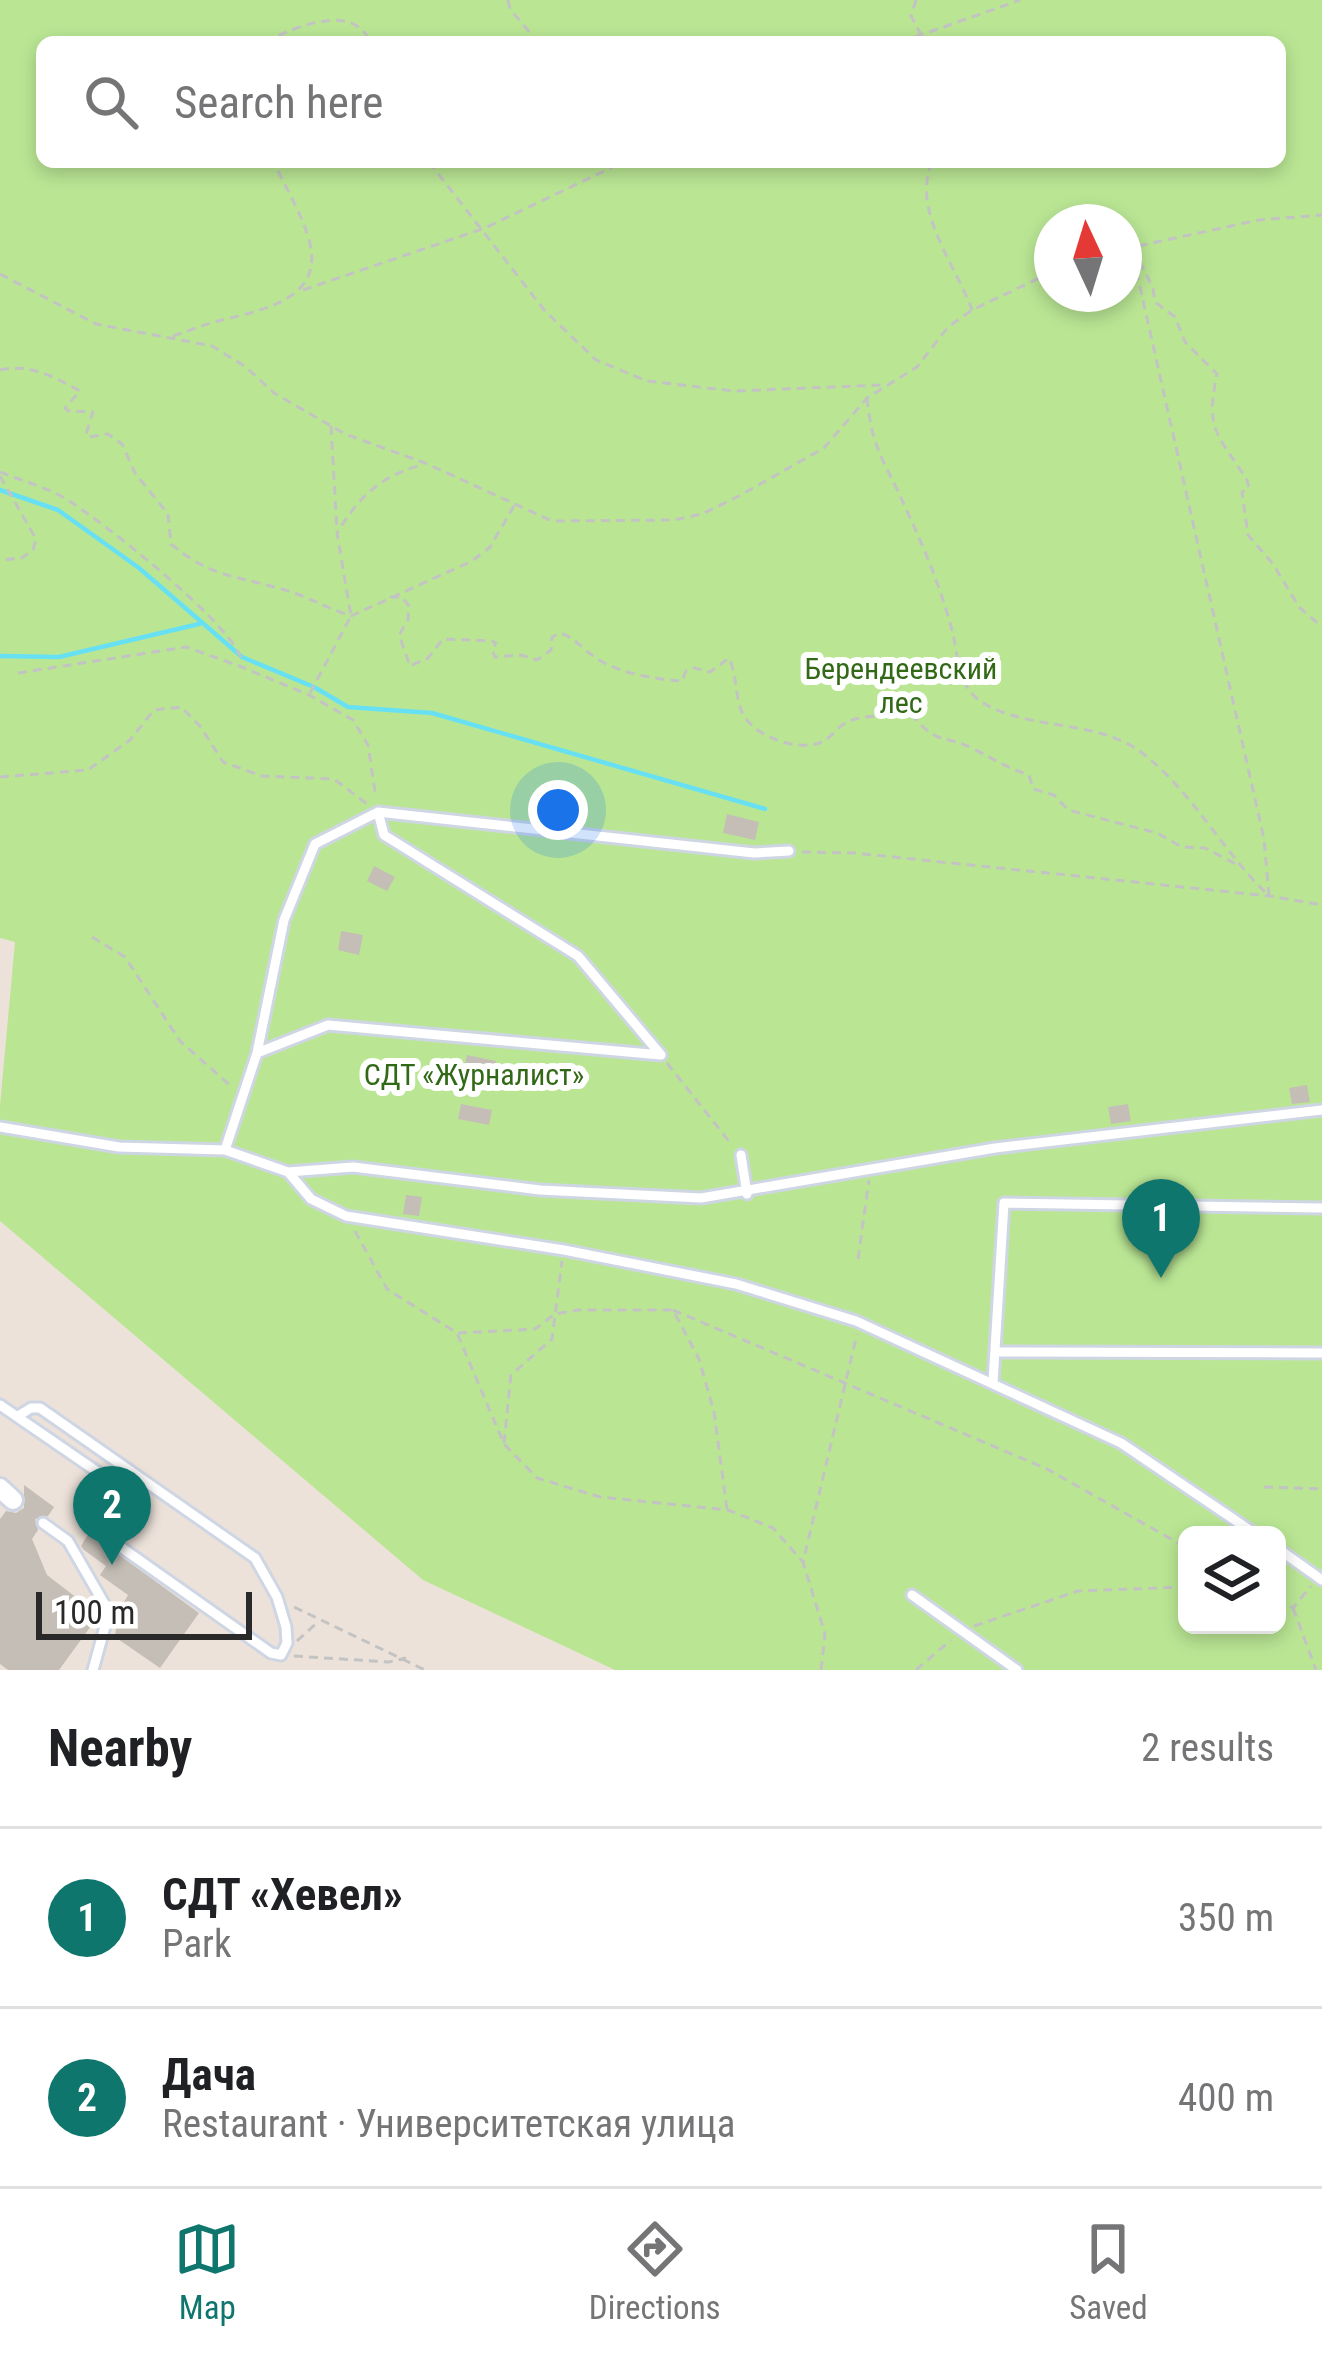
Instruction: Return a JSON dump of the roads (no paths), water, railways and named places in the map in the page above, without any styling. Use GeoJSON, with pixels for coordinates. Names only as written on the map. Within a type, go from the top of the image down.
{"type":"FeatureCollection","features":[{"type":"Feature","properties":{"kind":"lane"},"geometry":{"type":"LineString","coordinates":[[257,1053],[328,1025],[661,1055],[578,956],[384,835],[378,812]]}},
{"type":"Feature","properties":{"kind":"lane"},"geometry":{"type":"LineString","coordinates":[[225,1150],[257,1053],[284,920],[315,844],[378,812],[754,853],[789,851]]}},
{"type":"Feature","properties":{"kind":"lane"},"geometry":{"type":"LineString","coordinates":[[0,1127],[118,1147],[225,1150],[288,1172],[353,1168],[540,1190],[701,1198],[995,1148],[1322,1110]]}},
{"type":"Feature","properties":{"kind":"lane"},"geometry":{"type":"LineString","coordinates":[[741,1155],[747,1193]]}},
{"type":"Feature","properties":{"kind":"lane"},"geometry":{"type":"LineString","coordinates":[[288,1172],[311,1199],[346,1216],[564,1250],[736,1284],[856,1321],[1121,1443],[1244,1526]]}},
{"type":"Feature","properties":{"kind":"lane"},"geometry":{"type":"LineString","coordinates":[[992,1382],[1004,1204],[1322,1208]]}},
{"type":"Feature","properties":{"kind":"lane"},"geometry":{"type":"LineString","coordinates":[[996,1352],[1322,1353]]}},
{"type":"Feature","properties":{"kind":"lane"},"geometry":{"type":"LineString","coordinates":[[0,1405],[99,1473],[100,1490]]}},
{"type":"Feature","properties":{"kind":"lane"},"geometry":{"type":"LineString","coordinates":[[18,1415],[40,1408],[255,1558],[277,1597],[286,1628],[287,1643],[281,1655],[271,1653],[98,1531]]}},
{"type":"Feature","properties":{"kind":"lane"},"geometry":{"type":"LineString","coordinates":[[43,1523],[68,1541],[109,1612],[94,1670]]}},
{"type":"Feature","properties":{"kind":"lane"},"geometry":{"type":"LineString","coordinates":[[1286,1554],[1321,1578]]}},
{"type":"Feature","properties":{"kind":"lane"},"geometry":{"type":"LineString","coordinates":[[911,1595],[1017,1670]]}},
{"type":"Feature","properties":{"kind":"waterway"},"geometry":{"type":"LineString","coordinates":[[0,490],[58,510],[139,568],[242,657],[348,707],[432,713],[765,809]]}},
{"type":"Feature","properties":{"kind":"waterway"},"geometry":{"type":"LineString","coordinates":[[0,656],[59,657],[199,624]]}},
{"type":"Feature","properties":{"kind":"place","name":"СДТ «Хевел»"},"geometry":{"type":"Point","coordinates":[1161,1278]}},
{"type":"Feature","properties":{"kind":"place","name":"Дача"},"geometry":{"type":"Point","coordinates":[112,1565]}},
{"type":"Feature","properties":{"kind":"park label","name":"Берендеевский лес"},"geometry":{"type":"Point","coordinates":[901,686]}},
{"type":"Feature","properties":{"kind":"park label","name":"СДТ «Журналист»"},"geometry":{"type":"Point","coordinates":[474,1075]}}]}
